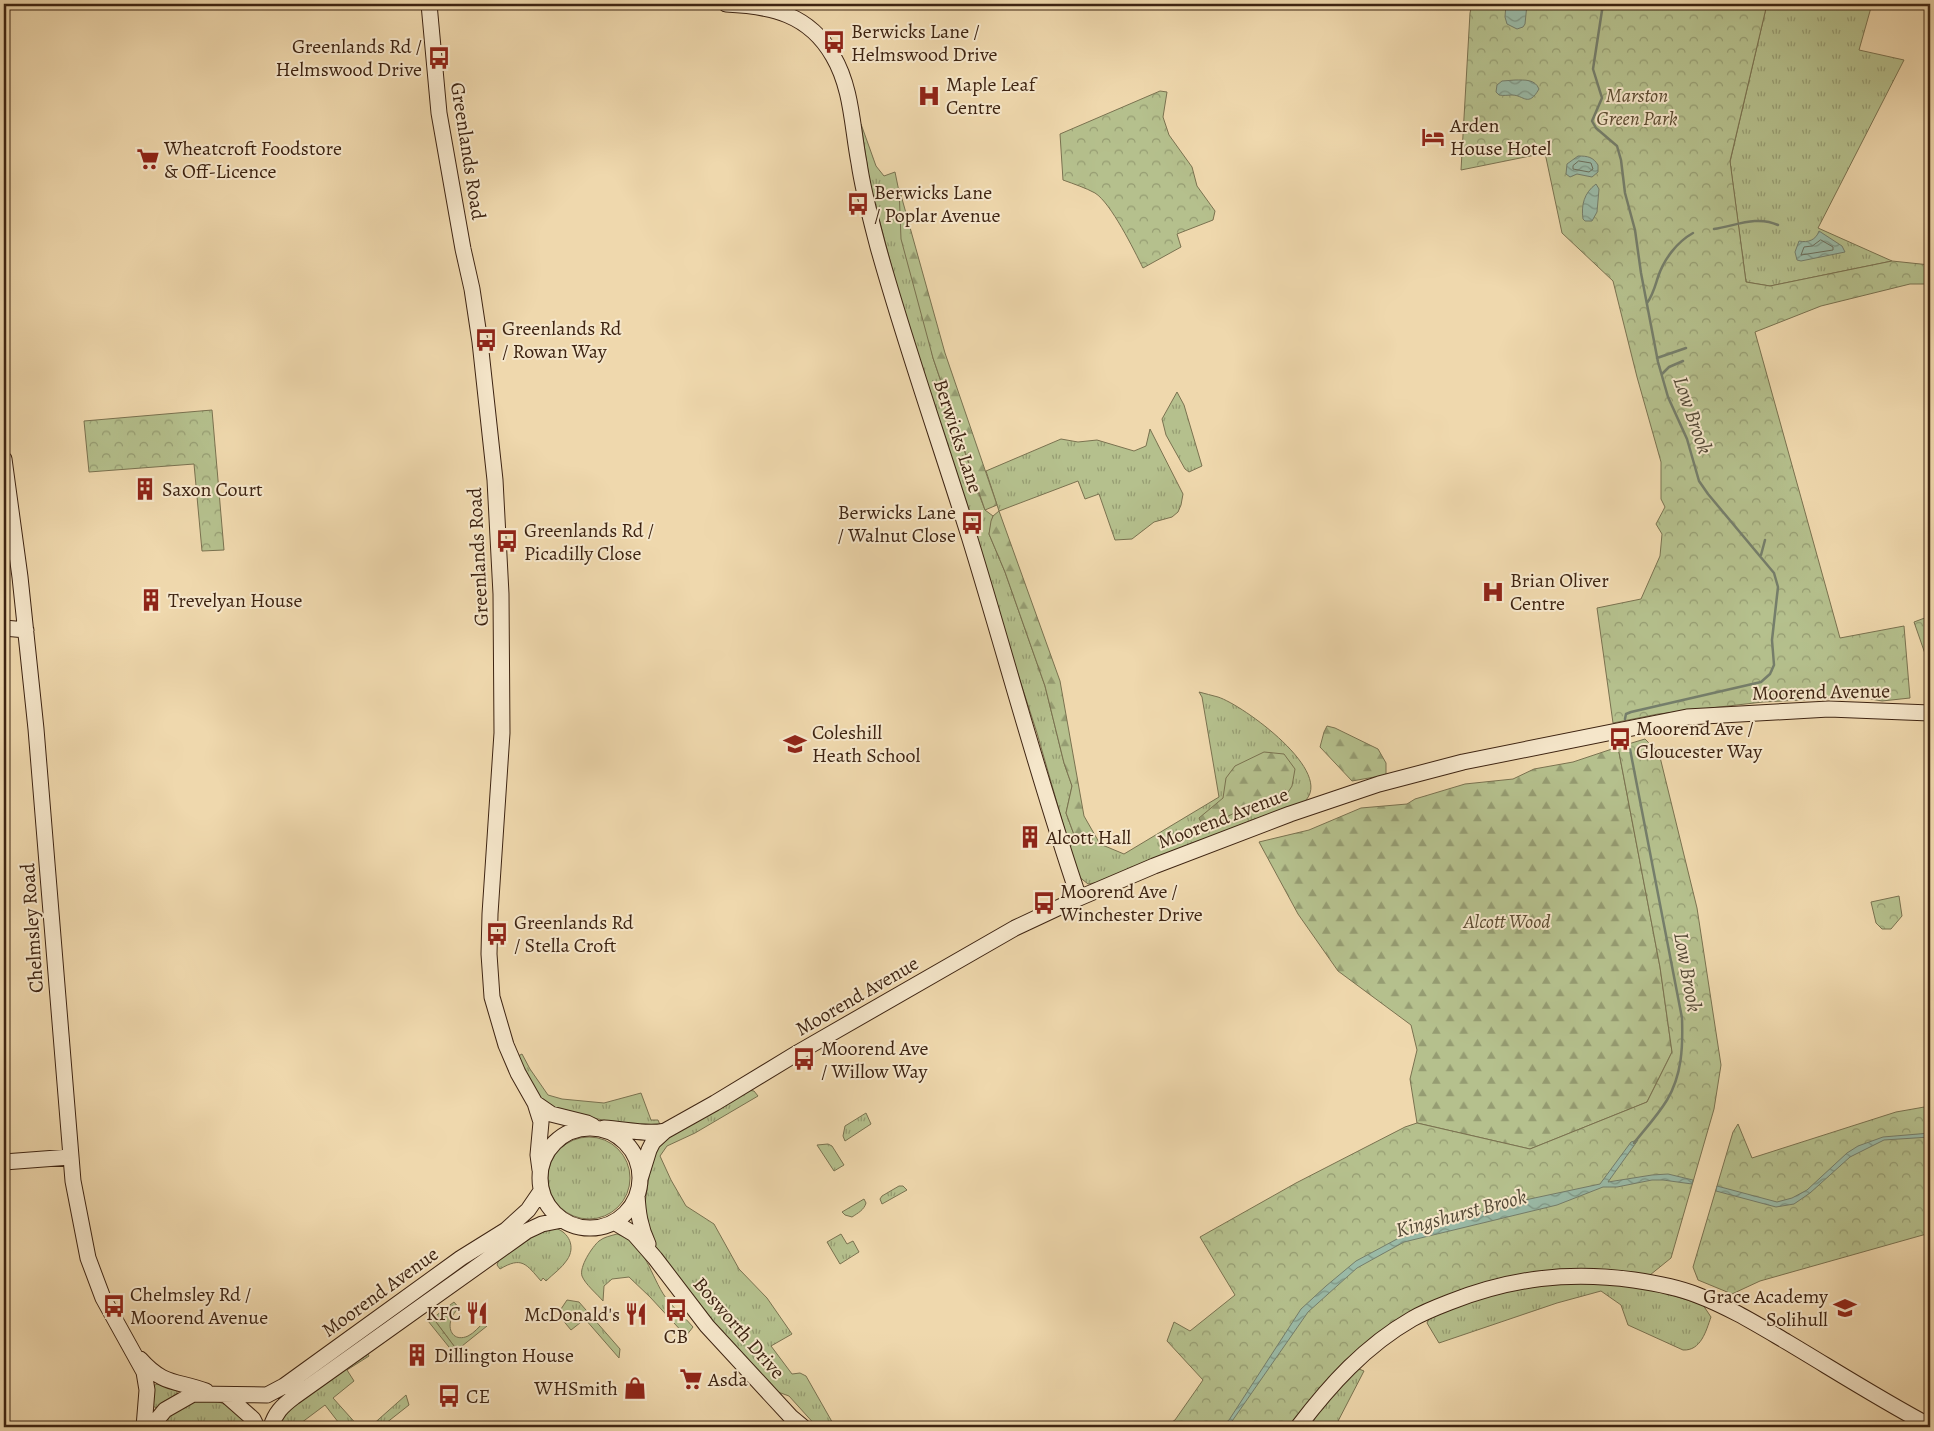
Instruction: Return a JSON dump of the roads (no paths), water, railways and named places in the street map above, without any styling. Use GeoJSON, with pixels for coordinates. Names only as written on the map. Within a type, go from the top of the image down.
{"type":"FeatureCollection","features":[{"type":"Feature","properties":{"kind":"street","name":"Greenlands Road"},"geometry":{"type":"LineString","coordinates":[[429,4],[439,113],[473,298],[495,480],[501,594],[502,733],[490,922],[489,954],[492,997],[506,1045],[518,1073],[535,1103],[541,1122],[538,1155],[540,1170]]}},
{"type":"Feature","properties":{"kind":"street","name":"Berwicks Lane"},"geometry":{"type":"LineString","coordinates":[[726,4],[789,9],[820,36],[834,57],[845,82],[859,165],[878,247],[968,534],[1061,845],[1079,898]]}},
{"type":"Feature","properties":{"kind":"street","name":"Chelmsley Road"},"geometry":{"type":"LineString","coordinates":[[4,459],[20,577],[40,763],[60,1036],[66,1082],[70,1156],[88,1258],[103,1298],[144,1372],[147,1390],[144,1427]]}},
{"type":"Feature","properties":{"kind":"street"},"geometry":{"type":"LineString","coordinates":[[4,628],[26,630]]}},
{"type":"Feature","properties":{"kind":"street","name":"Moorend Avenue"},"geometry":{"type":"LineString","coordinates":[[640,1179],[648,1150],[665,1130],[715,1104],[799,1052],[1015,928],[1079,898],[1196,849],[1317,805],[1379,784],[1463,762],[1672,721],[1688,723],[1713,716],[1829,709],[1930,713]]}},
{"type":"Feature","properties":{"kind":"street"},"geometry":{"type":"LineString","coordinates":[[535,1103],[551,1114],[588,1123],[598,1128],[622,1140],[633,1153],[637,1162],[640,1179],[637,1195],[624,1215],[614,1222],[601,1227],[575,1226],[562,1220],[551,1210],[541,1191],[540,1170],[546,1153],[559,1139],[579,1130],[598,1128]]}},
{"type":"Feature","properties":{"kind":"street","name":"Moorend Avenue"},"geometry":{"type":"LineString","coordinates":[[598,1128],[646,1133],[665,1130]]}},
{"type":"Feature","properties":{"kind":"street"},"geometry":{"type":"LineString","coordinates":[[4,1162],[70,1156]]}},
{"type":"Feature","properties":{"kind":"street","name":"Moorend Avenue"},"geometry":{"type":"LineString","coordinates":[[151,1427],[165,1410],[193,1394],[267,1395],[284,1386],[461,1258],[506,1230],[528,1210],[541,1191]]}},
{"type":"Feature","properties":{"kind":"street","name":"Bosworth Drive"},"geometry":{"type":"LineString","coordinates":[[637,1195],[641,1228],[655,1258]]}},
{"type":"Feature","properties":{"kind":"street","name":"Moorend Avenue"},"geometry":{"type":"LineString","coordinates":[[271,1427],[280,1407],[294,1396],[527,1231],[542,1224],[562,1220]]}},
{"type":"Feature","properties":{"kind":"street","name":"Bosworth Drive"},"geometry":{"type":"LineString","coordinates":[[614,1222],[634,1234],[655,1258],[707,1326],[800,1426]]}},
{"type":"Feature","properties":{"kind":"street"},"geometry":{"type":"LineString","coordinates":[[1298,1427],[1342,1373],[1387,1336],[1413,1318],[1478,1291],[1499,1285],[1567,1275],[1591,1275],[1646,1282],[1674,1288],[1725,1307],[1930,1426]]}},
{"type":"Feature","properties":{"kind":"street","name":"Chelmsley Road"},"geometry":{"type":"LineString","coordinates":[[134,1353],[153,1373],[170,1382],[222,1395]]}},
{"type":"Feature","properties":{"kind":"street"},"geometry":{"type":"LineString","coordinates":[[222,1395],[253,1419],[258,1427]]}},
{"type":"Feature","properties":{"kind":"water"},"geometry":{"type":"Polygon","coordinates":[[[1506,4],[1527,4],[1523,27],[1517,29],[1507,24],[1505,17],[1506,4]]]}},
{"type":"Feature","properties":{"kind":"water"},"geometry":{"type":"Polygon","coordinates":[[[1526,80],[1535,83],[1539,89],[1529,99],[1512,95],[1499,95],[1496,92],[1497,85],[1502,81],[1526,80]]]}},
{"type":"Feature","properties":{"kind":"water"},"geometry":{"type":"Polygon","coordinates":[[[1578,156],[1594,160],[1598,165],[1598,172],[1592,177],[1577,174],[1570,177],[1566,174],[1567,164],[1578,156]]]}},
{"type":"Feature","properties":{"kind":"water"},"geometry":{"type":"Polygon","coordinates":[[[1596,184],[1599,189],[1597,212],[1592,221],[1585,221],[1582,214],[1584,200],[1596,184]]]}},
{"type":"Feature","properties":{"kind":"water"},"geometry":{"type":"Polygon","coordinates":[[[1819,231],[1842,246],[1845,252],[1801,261],[1797,260],[1795,252],[1799,241],[1806,242],[1811,240],[1816,237],[1819,231]]]}},
{"type":"Feature","properties":{"kind":"water"},"geometry":{"type":"Polygon","coordinates":[[[1930,1133],[1930,1137],[1884,1140],[1850,1157],[1810,1193],[1794,1204],[1776,1207],[1716,1191],[1717,1186],[1777,1202],[1792,1198],[1807,1190],[1847,1153],[1858,1146],[1883,1137],[1930,1133]]]}},
{"type":"Feature","properties":{"kind":"water"},"geometry":{"type":"Polygon","coordinates":[[[1638,1140],[1608,1182],[1668,1174],[1693,1180],[1692,1184],[1652,1180],[1617,1187],[1603,1187],[1557,1205],[1404,1242],[1357,1268],[1308,1312],[1228,1427],[1220,1427],[1229,1420],[1301,1309],[1356,1261],[1397,1239],[1456,1219],[1525,1200],[1600,1184],[1631,1142],[1638,1140]]]}},
{"type":"Feature","properties":{"kind":"waterway","name":"Low Brook"},"geometry":{"type":"LineString","coordinates":[[1603,4],[1593,69],[1602,98],[1592,121],[1596,128],[1617,146],[1621,160],[1625,193],[1635,230],[1658,362],[1668,397],[1687,439],[1699,481],[1774,573],[1778,587],[1772,640],[1774,665],[1770,674],[1761,682],[1631,712],[1626,714],[1625,719]]}},
{"type":"Feature","properties":{"kind":"waterway"},"geometry":{"type":"LineString","coordinates":[[1714,229],[1754,221],[1770,222],[1778,225]]}},
{"type":"Feature","properties":{"kind":"waterway"},"geometry":{"type":"LineString","coordinates":[[1647,303],[1667,258],[1676,246],[1693,233]]}},
{"type":"Feature","properties":{"kind":"waterway"},"geometry":{"type":"LineString","coordinates":[[1657,358],[1686,348]]}},
{"type":"Feature","properties":{"kind":"waterway"},"geometry":{"type":"LineString","coordinates":[[1662,374],[1669,367],[1683,361]]}},
{"type":"Feature","properties":{"kind":"waterway"},"geometry":{"type":"LineString","coordinates":[[1761,555],[1765,540]]}},
{"type":"Feature","properties":{"kind":"waterway","name":"Low Brook"},"geometry":{"type":"LineString","coordinates":[[1629,744],[1682,1018],[1682,1050],[1676,1081],[1660,1111],[1634,1143]]}},
{"type":"Feature","properties":{"kind":"place","name":"Berwicks Lane / Helmswood Drive"},"geometry":{"type":"Point","coordinates":[834,42]}},
{"type":"Feature","properties":{"kind":"place","name":"Greenlands Rd / Helmswood Drive"},"geometry":{"type":"Point","coordinates":[439,58]}},
{"type":"Feature","properties":{"kind":"place","name":"Maple Leaf Centre"},"geometry":{"type":"Point","coordinates":[929,96]}},
{"type":"Feature","properties":{"kind":"place","name":"Arden House Hotel"},"geometry":{"type":"Point","coordinates":[1433,137]}},
{"type":"Feature","properties":{"kind":"place","name":"Wheatcroft Foodstore & Off-Licence"},"geometry":{"type":"Point","coordinates":[148,159]}},
{"type":"Feature","properties":{"kind":"place","name":"Berwicks Lane / Poplar Avenue"},"geometry":{"type":"Point","coordinates":[858,204]}},
{"type":"Feature","properties":{"kind":"place","name":"Greenlands Rd / Rowan Way"},"geometry":{"type":"Point","coordinates":[486,340]}},
{"type":"Feature","properties":{"kind":"place","name":"Saxon Court"},"geometry":{"type":"Point","coordinates":[145,489]}},
{"type":"Feature","properties":{"kind":"place","name":"Berwicks Lane / Walnut Close"},"geometry":{"type":"Point","coordinates":[972,523]}},
{"type":"Feature","properties":{"kind":"place","name":"Greenlands Rd / Picadilly Close"},"geometry":{"type":"Point","coordinates":[507,541]}},
{"type":"Feature","properties":{"kind":"place","name":"Brian Oliver Centre"},"geometry":{"type":"Point","coordinates":[1493,592]}},
{"type":"Feature","properties":{"kind":"place","name":"Trevelyan House"},"geometry":{"type":"Point","coordinates":[151,600]}},
{"type":"Feature","properties":{"kind":"place","name":"Moorend Ave / Gloucester Way"},"geometry":{"type":"Point","coordinates":[1620,739]}},
{"type":"Feature","properties":{"kind":"place","name":"Coleshill Heath School"},"geometry":{"type":"Point","coordinates":[795,744]}},
{"type":"Feature","properties":{"kind":"place","name":"Alcott Hall"},"geometry":{"type":"Point","coordinates":[1030,837]}},
{"type":"Feature","properties":{"kind":"place","name":"Moorend Ave / Winchester Drive"},"geometry":{"type":"Point","coordinates":[1044,903]}},
{"type":"Feature","properties":{"kind":"place","name":"Greenlands Rd / Stella Croft"},"geometry":{"type":"Point","coordinates":[497,934]}},
{"type":"Feature","properties":{"kind":"place","name":"Moorend Ave / Willow Way"},"geometry":{"type":"Point","coordinates":[804,1059]}},
{"type":"Feature","properties":{"kind":"place","name":"Chelmsley Rd / Moorend Avenue"},"geometry":{"type":"Point","coordinates":[114,1306]}},
{"type":"Feature","properties":{"kind":"place","name":"Grace Academy Solihull"},"geometry":{"type":"Point","coordinates":[1845,1308]}},
{"type":"Feature","properties":{"kind":"place","name":"CB"},"geometry":{"type":"Point","coordinates":[676,1310]}},
{"type":"Feature","properties":{"kind":"place","name":"KFC"},"geometry":{"type":"Point","coordinates":[477,1313]}},
{"type":"Feature","properties":{"kind":"place","name":"McDonald's"},"geometry":{"type":"Point","coordinates":[636,1314]}},
{"type":"Feature","properties":{"kind":"place","name":"Dillington House"},"geometry":{"type":"Point","coordinates":[417,1355]}},
{"type":"Feature","properties":{"kind":"place","name":"Asda"},"geometry":{"type":"Point","coordinates":[691,1379]}},
{"type":"Feature","properties":{"kind":"place","name":"WHSmith"},"geometry":{"type":"Point","coordinates":[635,1388]}},
{"type":"Feature","properties":{"kind":"place","name":"CE"},"geometry":{"type":"Point","coordinates":[449,1396]}},
{"type":"Feature","properties":{"kind":"park label","name":"Marston Green Park"},"geometry":{"type":"Point","coordinates":[1637,106]}},
{"type":"Feature","properties":{"kind":"park label","name":"Alcott Wood"},"geometry":{"type":"Point","coordinates":[1507,921]}},
{"type":"Feature","properties":{"kind":"water label","name":"Kingshurst Brook"},"geometry":{"type":"Point","coordinates":[1461,1213]}}]}
